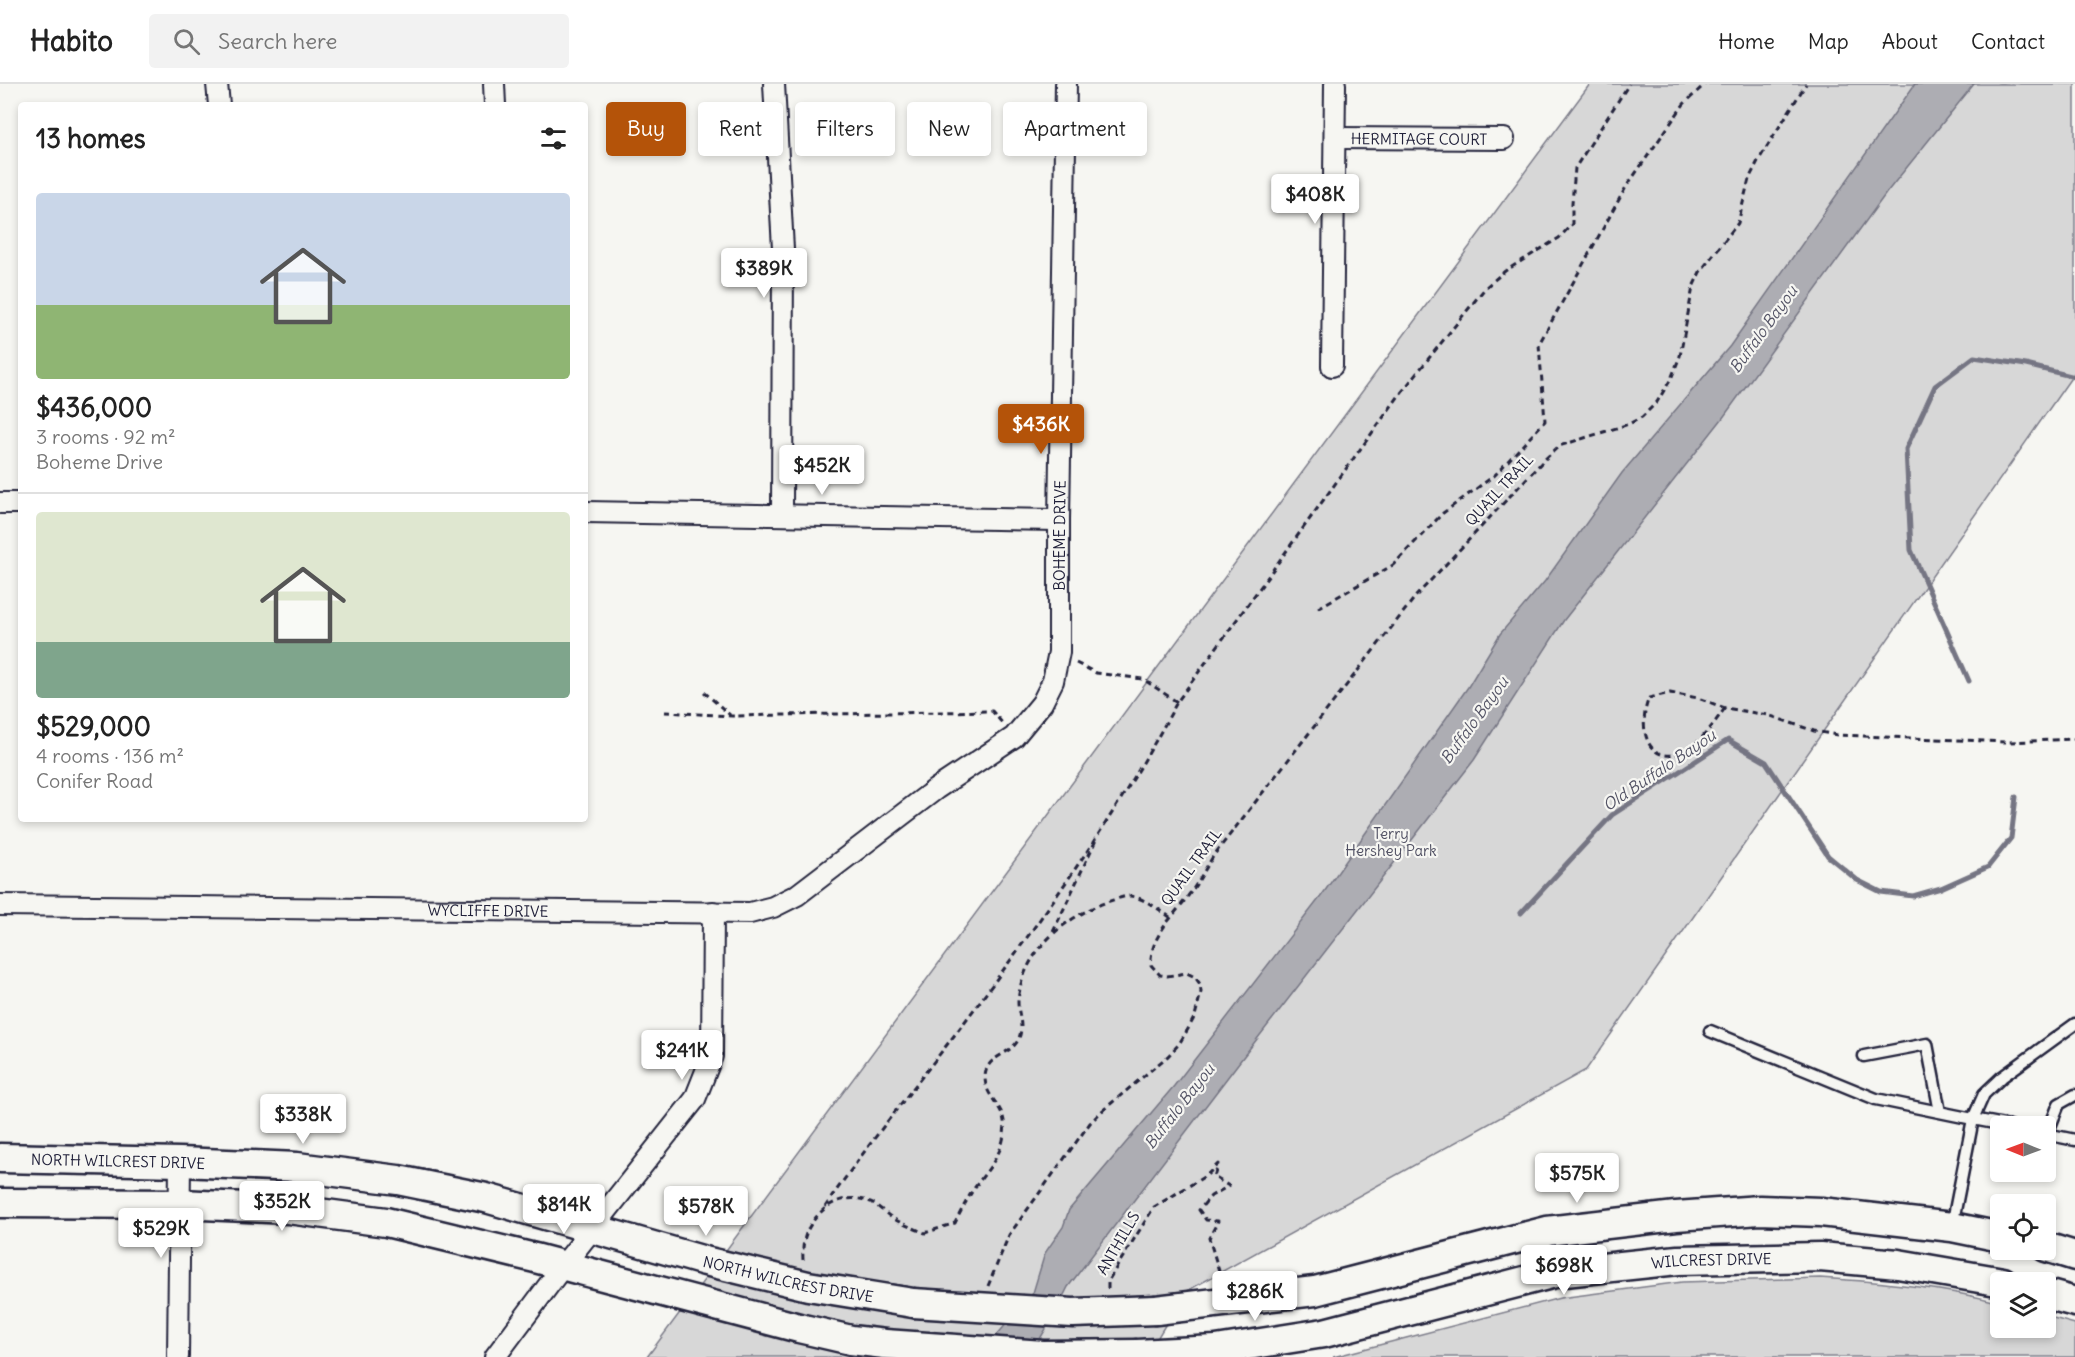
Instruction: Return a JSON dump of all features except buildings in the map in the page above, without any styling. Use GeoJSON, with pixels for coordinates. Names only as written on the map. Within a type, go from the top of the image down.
{"type":"FeatureCollection","features":[{"type":"Feature","properties":{"kind":"main road","name":"NORTH WILCREST DRIVE"},"geometry":{"type":"LineString","coordinates":[[0,1158],[297,1167],[398,1180],[486,1198],[705,1261],[807,1286],[913,1303],[1073,1313],[1156,1310],[1227,1302]]}},
{"type":"Feature","properties":{"kind":"main road"},"geometry":{"type":"LineString","coordinates":[[0,1203],[180,1204],[288,1209],[386,1222],[564,1266]]}},
{"type":"Feature","properties":{"kind":"main road"},"geometry":{"type":"LineString","coordinates":[[1227,1302],[1316,1291],[1547,1231],[1676,1216],[1760,1210],[1821,1212],[1952,1227],[1990,1235]]}},
{"type":"Feature","properties":{"kind":"main road"},"geometry":{"type":"LineString","coordinates":[[2056,1250],[2075,1256]]}},
{"type":"Feature","properties":{"kind":"main road","name":"WILCREST DRIVE"},"geometry":{"type":"LineString","coordinates":[[564,1266],[799,1328],[885,1344],[1043,1355],[1216,1350],[1324,1333],[1555,1273],[1678,1260],[1820,1257],[1898,1264],[1990,1280]]}},
{"type":"Feature","properties":{"kind":"main road"},"geometry":{"type":"LineString","coordinates":[[1274,1296],[1282,1340]]}},
{"type":"Feature","properties":{"kind":"main road"},"geometry":{"type":"LineString","coordinates":[[2056,1297],[2075,1302]]}},
{"type":"Feature","properties":{"kind":"street"},"geometry":{"type":"LineString","coordinates":[[217,84],[219,102]]}},
{"type":"Feature","properties":{"kind":"street"},"geometry":{"type":"LineString","coordinates":[[494,84],[495,102]]}},
{"type":"Feature","properties":{"kind":"street"},"geometry":{"type":"LineString","coordinates":[[774,84],[783,249],[782,514]]}},
{"type":"Feature","properties":{"kind":"street","name":"BOHEME DRIVE"},"geometry":{"type":"LineString","coordinates":[[936,789],[1014,737],[1042,703],[1053,681],[1059,652],[1066,84]]}},
{"type":"Feature","properties":{"kind":"street"},"geometry":{"type":"LineString","coordinates":[[1332,366],[1335,84]]}},
{"type":"Feature","properties":{"kind":"street","name":"HERMITAGE COURT"},"geometry":{"type":"LineString","coordinates":[[1335,138],[1504,140]]}},
{"type":"Feature","properties":{"kind":"street"},"geometry":{"type":"LineString","coordinates":[[0,503],[18,503]]}},
{"type":"Feature","properties":{"kind":"street"},"geometry":{"type":"LineString","coordinates":[[588,512],[1059,520]]}},
{"type":"Feature","properties":{"kind":"street","name":"WYCLIFFE DRIVE"},"geometry":{"type":"LineString","coordinates":[[0,905],[750,913],[773,907],[797,895],[936,789]]}},
{"type":"Feature","properties":{"kind":"street"},"geometry":{"type":"LineString","coordinates":[[495,1357],[695,1099],[712,1056],[713,912]]}},
{"type":"Feature","properties":{"kind":"street"},"geometry":{"type":"LineString","coordinates":[[178,1357],[180,1162]]}},
{"type":"Feature","properties":{"kind":"lane"},"geometry":{"type":"LineString","coordinates":[[1952,1227],[1973,1119],[1983,1094],[2002,1077],[2075,1024]]}},
{"type":"Feature","properties":{"kind":"lane"},"geometry":{"type":"LineString","coordinates":[[1710,1030],[1876,1099],[1990,1122]]}},
{"type":"Feature","properties":{"kind":"lane"},"geometry":{"type":"LineString","coordinates":[[1864,1056],[1927,1044],[1940,1112]]}},
{"type":"Feature","properties":{"kind":"lane"},"geometry":{"type":"LineString","coordinates":[[2054,1116],[2059,1104],[2075,1095]]}},
{"type":"Feature","properties":{"kind":"lane"},"geometry":{"type":"LineString","coordinates":[[2056,1136],[2075,1140]]}},
{"type":"Feature","properties":{"kind":"path"},"geometry":{"type":"LineString","coordinates":[[807,1286],[810,1276],[803,1260],[803,1239],[811,1223],[988,991],[1100,833],[1147,758],[1178,702],[1401,393],[1486,287],[1505,271],[1559,238],[1572,224],[1575,168],[1629,84]]}},
{"type":"Feature","properties":{"kind":"path"},"geometry":{"type":"LineString","coordinates":[[1318,608],[1393,565],[1443,513],[1495,475],[1545,421],[1539,344],[1626,187],[1684,104],[1705,84]]}},
{"type":"Feature","properties":{"kind":"path","name":"QUAIL TRAIL"},"geometry":{"type":"LineString","coordinates":[[987,1290],[1010,1235],[1090,1123],[1168,1056],[1179,1044],[1192,1023],[1202,992],[1200,984],[1195,977],[1187,973],[1160,975],[1151,965],[1150,957],[1153,947],[1170,917],[1188,897],[1214,855],[1416,596],[1558,446],[1629,424],[1642,417],[1658,402],[1671,379],[1680,356],[1693,287],[1700,272],[1738,223],[1749,179],[1806,84]]}},
{"type":"Feature","properties":{"kind":"path"},"geometry":{"type":"LineString","coordinates":[[1059,652],[1096,673],[1143,679],[1178,702]]}},
{"type":"Feature","properties":{"kind":"path"},"geometry":{"type":"LineString","coordinates":[[704,692],[732,716]]}},
{"type":"Feature","properties":{"kind":"path"},"geometry":{"type":"LineString","coordinates":[[1725,708],[1709,730],[1679,754],[1660,754],[1646,739],[1643,721],[1644,709],[1649,698],[1670,693],[1698,698],[1725,708],[1768,715],[1814,731],[1838,735],[2008,742],[2075,740]]}},
{"type":"Feature","properties":{"kind":"path"},"geometry":{"type":"LineString","coordinates":[[665,712],[732,716],[992,711],[1014,737]]}},
{"type":"Feature","properties":{"kind":"path"},"geometry":{"type":"LineString","coordinates":[[1053,933],[1100,833]]}},
{"type":"Feature","properties":{"kind":"path","name":"QUAIL TRAIL"},"geometry":{"type":"LineString","coordinates":[[825,1207],[838,1200],[854,1197],[873,1204],[892,1218],[925,1233],[955,1223],[965,1202],[990,1168],[1003,1141],[1004,1116],[987,1090],[985,1075],[994,1058],[1012,1049],[1019,1039],[1022,1024],[1018,1002],[1030,962],[1053,933],[1093,907],[1129,896],[1149,903],[1170,917]]}},
{"type":"Feature","properties":{"kind":"path","name":"ANTHILLS"},"geometry":{"type":"LineString","coordinates":[[1108,1294],[1108,1281],[1154,1207],[1207,1175],[1218,1164],[1214,1177],[1229,1186],[1211,1196],[1199,1210],[1206,1220],[1218,1221],[1209,1238],[1227,1302]]}},
{"type":"Feature","properties":{"kind":"green space","name":"Terry Hershey Park"},"geometry":{"type":"Polygon","coordinates":[[[1590,84],[2075,84],[2075,372],[1586,1070],[1185,1292],[1146,1357],[647,1357],[1590,84]]]}},
{"type":"Feature","properties":{"kind":"green space"},"geometry":{"type":"Polygon","coordinates":[[[1820,1278],[1889,1283],[1979,1297],[1990,1300],[1990,1338],[2056,1338],[2056,1319],[2075,1324],[2075,1357],[1333,1357],[1560,1298],[1682,1282],[1820,1278]]]}},
{"type":"Feature","properties":{"kind":"water","name":"Buffalo Bayou"},"geometry":{"type":"Polygon","coordinates":[[[1915,84],[1974,84],[1887,192],[1722,419],[1564,620],[1474,760],[1068,1287],[1029,1357],[981,1357],[1033,1293],[1045,1253],[1063,1227],[1069,1210],[1174,1086],[1322,895],[1468,687],[1500,634],[1545,581],[1622,473],[1730,346],[1915,84]]]}},
{"type":"Feature","properties":{"kind":"waterway","name":"Old Buffalo Bayou"},"geometry":{"type":"LineString","coordinates":[[1969,681],[1911,550],[1906,449],[1935,386],[1974,357],[2026,365],[2075,377]]}},
{"type":"Feature","properties":{"kind":"waterway","name":"Old Buffalo Bayou"},"geometry":{"type":"LineString","coordinates":[[1521,913],[1612,815],[1728,740],[1766,762],[1828,856],[1857,880],[1881,892],[1913,896],[1941,888],[1988,867],[2011,838],[2016,797]]}}]}
